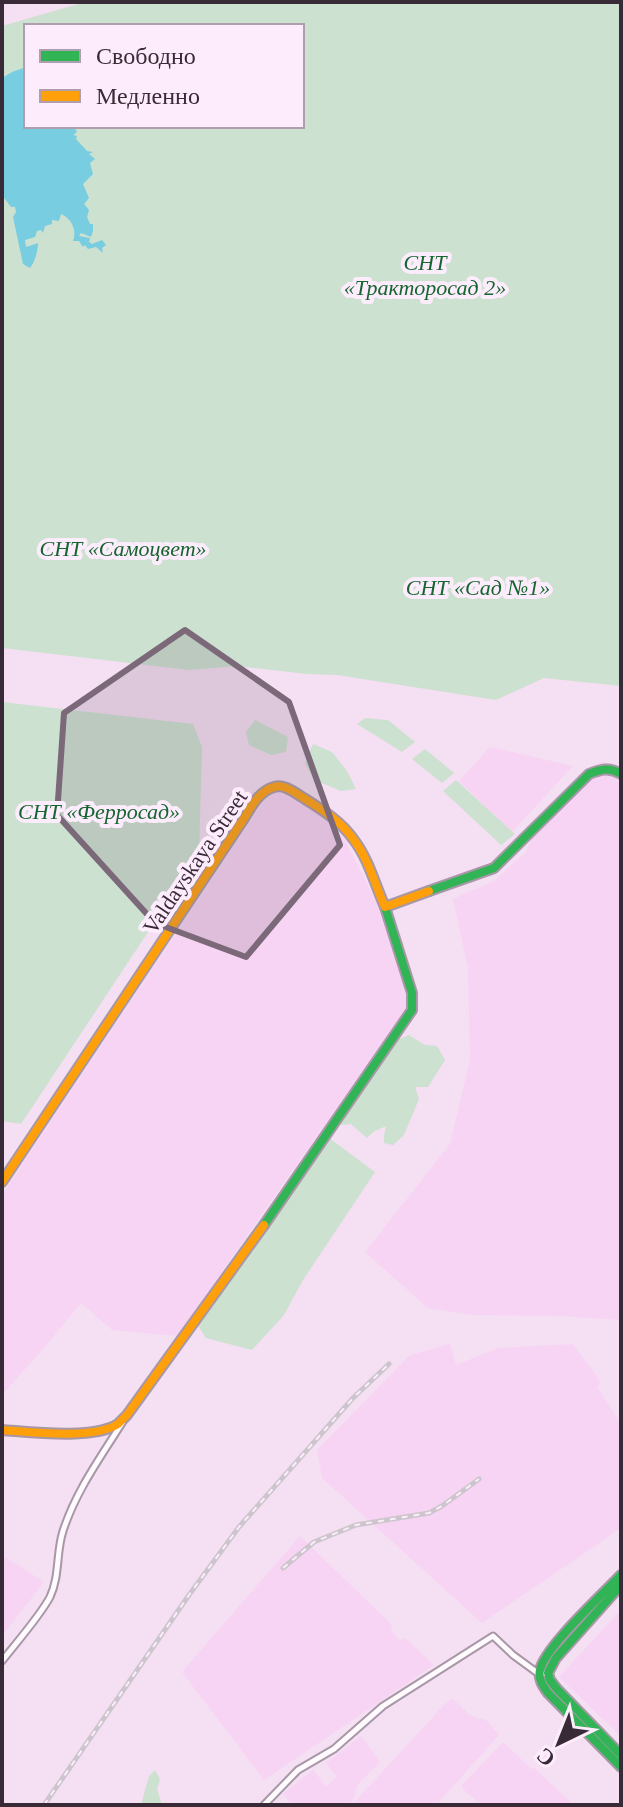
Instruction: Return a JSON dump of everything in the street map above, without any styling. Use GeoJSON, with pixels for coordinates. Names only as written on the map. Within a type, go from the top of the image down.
{"type":"FeatureCollection","features":[{"type":"Feature","properties":{"kind":"street"},"geometry":{"type":"LineString","coordinates":[[2,1661],[50,1596],[62,1534],[93,1467],[412,1010],[412,993],[385,907],[494,868],[589,774],[609,768],[621,774]]}},
{"type":"Feature","properties":{"kind":"street","name":"Valdayskaya Street"},"geometry":{"type":"LineString","coordinates":[[2,1182],[241,823],[261,795],[270,788],[286,787],[347,831],[355,841],[385,907]]}},
{"type":"Feature","properties":{"kind":"street"},"geometry":{"type":"LineString","coordinates":[[2,1430],[66,1434],[118,1424],[127,1415]]}},
{"type":"Feature","properties":{"kind":"street"},"geometry":{"type":"LineString","coordinates":[[543,1674],[540,1667],[553,1647],[621,1575]]}},
{"type":"Feature","properties":{"kind":"street"},"geometry":{"type":"LineString","coordinates":[[621,1585],[551,1664],[540,1683],[621,1767]]}},
{"type":"Feature","properties":{"kind":"street"},"geometry":{"type":"LineString","coordinates":[[264,1805],[298,1770],[334,1749],[383,1706],[493,1636],[513,1655],[550,1680],[621,1755]]}},
{"type":"Feature","properties":{"kind":"highlighted area"},"geometry":{"type":"Polygon","coordinates":[[[185,630],[289,702],[340,845],[246,957],[155,923],[57,815],[64,713],[185,630]]]}},
{"type":"Feature","properties":{"kind":"shaded area"},"geometry":{"type":"Polygon","coordinates":[[[490,747],[573,766],[512,832],[459,781],[490,747]]]}},
{"type":"Feature","properties":{"kind":"shaded area"},"geometry":{"type":"Polygon","coordinates":[[[601,762],[615,764],[621,769],[621,1320],[471,1315],[428,1308],[365,1252],[450,1144],[470,1060],[468,968],[453,899],[494,881],[526,852],[532,838],[601,762]]]}},
{"type":"Feature","properties":{"kind":"shaded area"},"geometry":{"type":"Polygon","coordinates":[[[269,793],[289,793],[341,832],[377,904],[409,992],[407,1007],[177,1336],[112,1330],[81,1303],[2,1395],[2,1195],[269,793]]]}},
{"type":"Feature","properties":{"kind":"shaded area"},"geometry":{"type":"Polygon","coordinates":[[[450,1344],[456,1365],[498,1348],[573,1344],[600,1381],[598,1388],[621,1424],[621,1528],[482,1623],[322,1478],[317,1450],[410,1355],[450,1344]]]}},
{"type":"Feature","properties":{"kind":"shaded area"},"geometry":{"type":"Polygon","coordinates":[[[300,1536],[392,1625],[399,1640],[405,1638],[434,1665],[264,1780],[182,1672],[300,1536]]]}},
{"type":"Feature","properties":{"kind":"shaded area"},"geometry":{"type":"Polygon","coordinates":[[[2,1555],[44,1582],[2,1636],[2,1555]]]}},
{"type":"Feature","properties":{"kind":"shaded area"},"geometry":{"type":"Polygon","coordinates":[[[621,1610],[621,1736],[559,1677],[621,1610]]]}},
{"type":"Feature","properties":{"kind":"shaded area"},"geometry":{"type":"Polygon","coordinates":[[[453,1699],[471,1716],[485,1719],[499,1735],[436,1805],[352,1805],[445,1704],[453,1699]]]}},
{"type":"Feature","properties":{"kind":"shaded area"},"geometry":{"type":"Polygon","coordinates":[[[361,1736],[380,1762],[358,1784],[354,1799],[348,1805],[292,1805],[283,1794],[313,1770],[326,1786],[337,1777],[326,1763],[361,1736]]]}},
{"type":"Feature","properties":{"kind":"shaded area"},"geometry":{"type":"Polygon","coordinates":[[[503,1742],[574,1805],[481,1805],[462,1785],[503,1742]]]}},
{"type":"Feature","properties":{"kind":"green space","name":"СНТ «Тракторосад 2»"},"geometry":{"type":"Polygon","coordinates":[[[85,2],[621,2],[621,686],[544,678],[496,700],[337,675],[237,666],[189,670],[2,648],[2,26],[85,2]]]}},
{"type":"Feature","properties":{"kind":"green space","name":"СНТ «Ферросад»"},"geometry":{"type":"Polygon","coordinates":[[[2,702],[193,724],[202,747],[199,855],[21,1124],[2,1121],[2,702]]]}},
{"type":"Feature","properties":{"kind":"green space"},"geometry":{"type":"Polygon","coordinates":[[[365,718],[388,720],[415,742],[402,752],[357,724],[365,718]]]}},
{"type":"Feature","properties":{"kind":"green space"},"geometry":{"type":"Polygon","coordinates":[[[255,720],[288,737],[286,752],[271,755],[249,745],[246,732],[255,720]]]}},
{"type":"Feature","properties":{"kind":"green space"},"geometry":{"type":"Polygon","coordinates":[[[313,744],[332,752],[356,789],[341,791],[314,780],[305,763],[313,744]]]}},
{"type":"Feature","properties":{"kind":"green space"},"geometry":{"type":"Polygon","coordinates":[[[425,749],[454,773],[442,783],[412,759],[425,749]]]}},
{"type":"Feature","properties":{"kind":"green space"},"geometry":{"type":"Polygon","coordinates":[[[456,780],[515,834],[501,845],[443,791],[456,780]]]}},
{"type":"Feature","properties":{"kind":"green space"},"geometry":{"type":"Polygon","coordinates":[[[409,1035],[425,1045],[437,1046],[445,1060],[428,1087],[415,1087],[419,1099],[404,1135],[393,1145],[384,1143],[386,1126],[367,1138],[351,1124],[337,1122],[399,1039],[409,1035]]]}},
{"type":"Feature","properties":{"kind":"green space"},"geometry":{"type":"Polygon","coordinates":[[[329,1138],[375,1172],[303,1280],[284,1315],[252,1350],[206,1338],[197,1324],[265,1233],[329,1138]]]}},
{"type":"Feature","properties":{"kind":"green space"},"geometry":{"type":"Polygon","coordinates":[[[155,1770],[160,1779],[157,1789],[162,1805],[141,1805],[149,1776],[155,1770]]]}},
{"type":"Feature","properties":{"kind":"water"},"geometry":{"type":"Polygon","coordinates":[[[24,68],[24,128],[75,128],[77,132],[73,135],[77,136],[76,139],[87,151],[93,152],[89,154],[95,159],[90,163],[93,174],[83,184],[89,198],[84,204],[89,210],[87,217],[93,224],[93,231],[91,237],[81,233],[79,236],[90,238],[92,244],[102,240],[106,245],[102,248],[103,253],[96,247],[88,249],[79,241],[73,241],[73,225],[61,214],[59,221],[52,220],[52,224],[45,226],[43,233],[37,231],[35,237],[25,240],[26,247],[38,243],[38,246],[30,268],[23,264],[13,217],[15,207],[11,207],[2,195],[2,78],[24,68]]]}},
{"type":"Feature","properties":{"kind":"railway"},"geometry":{"type":"LineString","coordinates":[[44,1805],[239,1527],[353,1398],[389,1364]]}},
{"type":"Feature","properties":{"kind":"railway"},"geometry":{"type":"LineString","coordinates":[[283,1568],[314,1542],[356,1525],[429,1513],[479,1479]]}},
{"type":"Feature","properties":{"kind":"traffic: fast"},"geometry":{"type":"LineString","coordinates":[[429,891],[494,868],[589,774],[605,770],[621,774]]}},
{"type":"Feature","properties":{"kind":"traffic: fast"},"geometry":{"type":"LineString","coordinates":[[264,1225],[412,1010],[412,993],[385,907]]}},
{"type":"Feature","properties":{"kind":"traffic: fast"},"geometry":{"type":"LineString","coordinates":[[621,1575],[563,1635],[540,1670],[541,1682],[548,1693],[621,1767]]}},
{"type":"Feature","properties":{"kind":"traffic: fast"},"geometry":{"type":"LineString","coordinates":[[621,1585],[556,1658],[548,1673],[557,1689],[621,1755]]}},
{"type":"Feature","properties":{"kind":"traffic: slow"},"geometry":{"type":"LineString","coordinates":[[2,1182],[251,807],[268,789],[278,786],[289,789],[343,827],[364,856],[385,907],[429,891]]}},
{"type":"Feature","properties":{"kind":"traffic: slow"},"geometry":{"type":"LineString","coordinates":[[2,1430],[78,1433],[107,1429],[118,1424],[264,1225]]}},
{"type":"Feature","properties":{"kind":"park label","name":"СНТ «Самоцвет»"},"geometry":{"type":"Point","coordinates":[123,548]}},
{"type":"Feature","properties":{"kind":"park label","name":"СНТ «Сад №1»"},"geometry":{"type":"Point","coordinates":[478,587]}}]}
